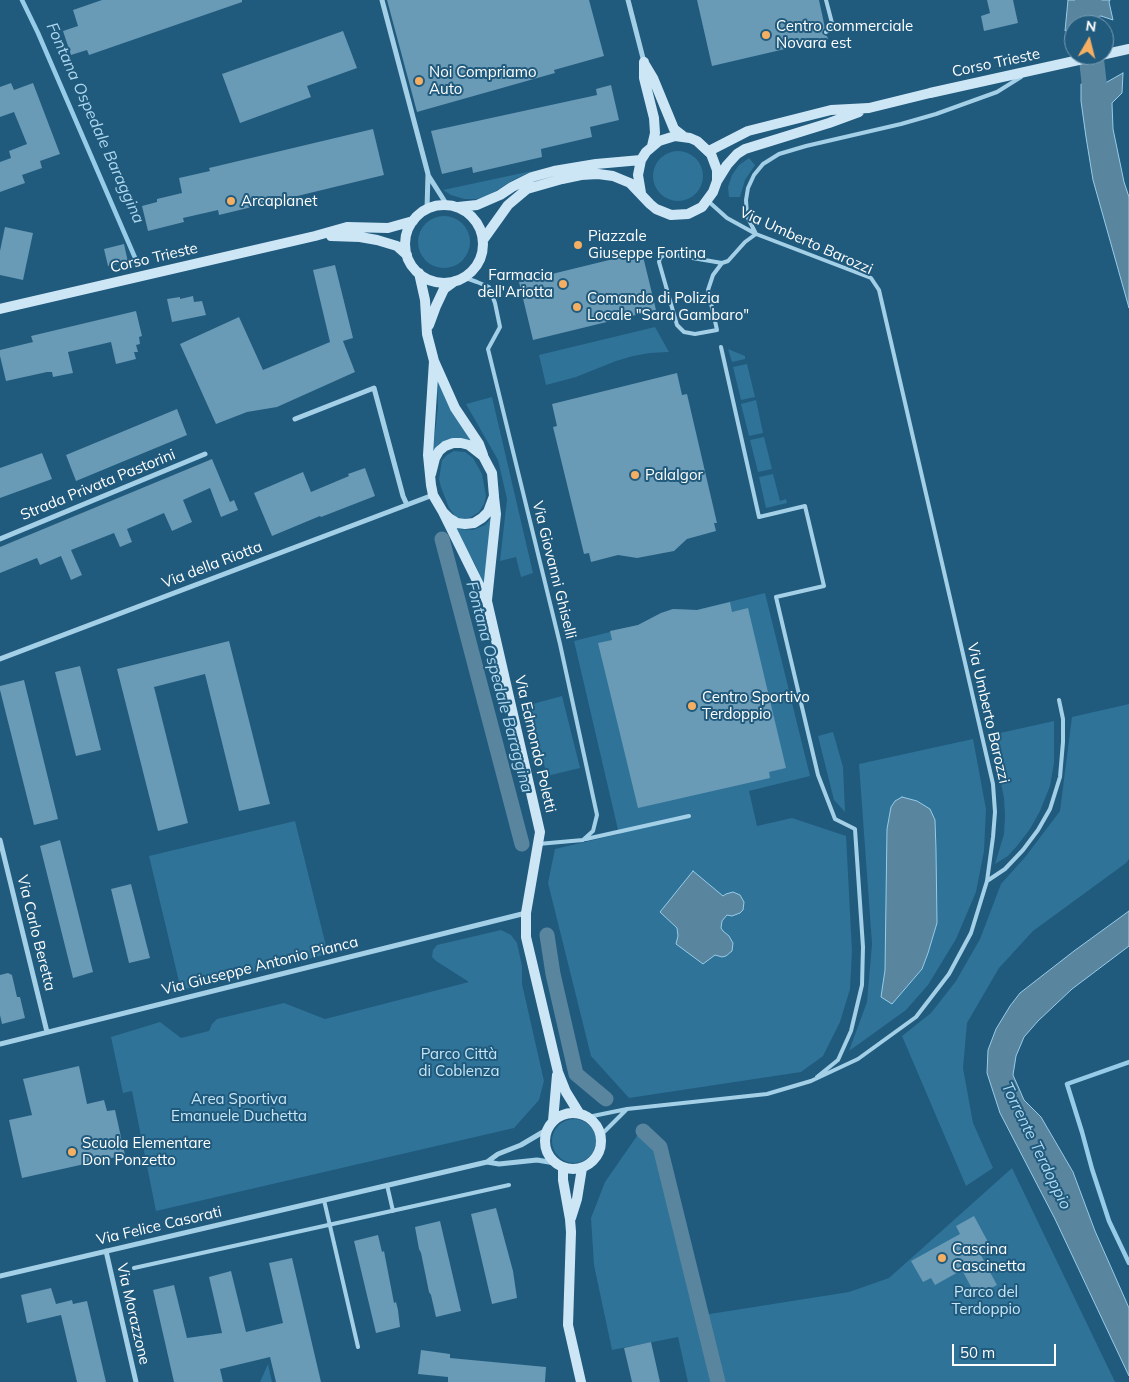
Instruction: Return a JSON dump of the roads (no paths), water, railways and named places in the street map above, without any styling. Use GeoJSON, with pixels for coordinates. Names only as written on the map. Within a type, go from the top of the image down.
{"type":"FeatureCollection","features":[{"type":"Feature","properties":{"kind":"main road","name":"Corso Trieste"},"geometry":{"type":"LineString","coordinates":[[717,182],[727,165],[737,154],[745,149],[829,123],[869,108],[1127,50]]}},
{"type":"Feature","properties":{"kind":"main road"},"geometry":{"type":"LineString","coordinates":[[483,240],[508,205],[528,189],[562,179],[598,174],[613,176],[630,182],[656,209],[671,214],[688,214],[696,211],[708,201],[717,182],[714,161],[709,151],[697,141],[683,136],[674,129],[653,78],[644,62]]}},
{"type":"Feature","properties":{"kind":"main road"},"geometry":{"type":"LineString","coordinates":[[644,62],[644,78],[654,118],[652,146]]}},
{"type":"Feature","properties":{"kind":"main road","name":"Corso Trieste"},"geometry":{"type":"LineString","coordinates":[[709,151],[748,131],[830,110],[869,108]]}},
{"type":"Feature","properties":{"kind":"main road"},"geometry":{"type":"LineString","coordinates":[[641,193],[638,175],[641,160],[652,146],[659,141],[668,137],[683,136]]}},
{"type":"Feature","properties":{"kind":"main road"},"geometry":{"type":"LineString","coordinates":[[459,279],[442,282],[430,280],[419,273],[412,265],[407,255],[405,243],[407,232],[419,214],[436,206],[477,206],[532,177],[554,171],[596,164],[641,160]]}},
{"type":"Feature","properties":{"kind":"main road"},"geometry":{"type":"LineString","coordinates":[[427,334],[444,289],[471,272],[478,263],[482,252],[483,240],[475,220],[467,213],[452,206]]}},
{"type":"Feature","properties":{"kind":"main road","name":"Corso Trieste"},"geometry":{"type":"LineString","coordinates":[[0,309],[347,228],[388,228],[413,221]]}},
{"type":"Feature","properties":{"kind":"main road","name":"Corso Trieste"},"geometry":{"type":"LineString","coordinates":[[315,236],[360,237],[397,246],[407,255]]}},
{"type":"Feature","properties":{"kind":"main road"},"geometry":{"type":"LineString","coordinates":[[419,273],[425,300],[427,334],[434,361],[455,408],[479,444],[492,473],[494,496],[488,512],[474,523],[457,523],[449,518],[433,495],[428,455],[434,361]]}},
{"type":"Feature","properties":{"kind":"main road"},"geometry":{"type":"LineString","coordinates":[[431,474],[439,451],[453,443],[469,445],[483,456]]}},
{"type":"Feature","properties":{"kind":"main road","name":"Via Edmondo Poletti"},"geometry":{"type":"LineString","coordinates":[[487,601],[496,514],[494,496]]}},
{"type":"Feature","properties":{"kind":"main road","name":"Via Edmondo Poletti"},"geometry":{"type":"LineString","coordinates":[[444,512],[487,601],[540,832],[526,912],[526,936],[558,1072],[566,1092],[584,1115]]}},
{"type":"Feature","properties":{"kind":"main road","name":"Via Edmondo Poletti"},"geometry":{"type":"LineString","coordinates":[[550,1125],[558,1072]]}},
{"type":"Feature","properties":{"kind":"main road"},"geometry":{"type":"LineString","coordinates":[[570,1113],[584,1115],[595,1123],[600,1131],[601,1149],[597,1158],[590,1164],[572,1170],[559,1165],[549,1156],[545,1138],[550,1125],[561,1116],[570,1113]]}},
{"type":"Feature","properties":{"kind":"main road"},"geometry":{"type":"LineString","coordinates":[[559,1165],[570,1219],[568,1325],[581,1382]]}},
{"type":"Feature","properties":{"kind":"main road"},"geometry":{"type":"LineString","coordinates":[[570,1219],[577,1198],[582,1168]]}},
{"type":"Feature","properties":{"kind":"street"},"geometry":{"type":"LineString","coordinates":[[382,0],[428,174],[427,209]]}},
{"type":"Feature","properties":{"kind":"street"},"geometry":{"type":"LineString","coordinates":[[628,0],[644,62]]}},
{"type":"Feature","properties":{"kind":"street"},"geometry":{"type":"LineString","coordinates":[[428,174],[452,206]]}},
{"type":"Feature","properties":{"kind":"street"},"geometry":{"type":"LineString","coordinates":[[295,419],[374,388],[407,505]]}},
{"type":"Feature","properties":{"kind":"street","name":"Strada Privata Pastorini"},"geometry":{"type":"LineString","coordinates":[[0,539],[205,454]]}},
{"type":"Feature","properties":{"kind":"street","name":"Via della Riotta"},"geometry":{"type":"LineString","coordinates":[[0,659],[433,495]]}},
{"type":"Feature","properties":{"kind":"street","name":"Via Carlo Beretta"},"geometry":{"type":"LineString","coordinates":[[0,840],[48,1032]]}},
{"type":"Feature","properties":{"kind":"street","name":"Via Giuseppe Antonio Pianca"},"geometry":{"type":"LineString","coordinates":[[0,1044],[526,912]]}},
{"type":"Feature","properties":{"kind":"street"},"geometry":{"type":"LineString","coordinates":[[487,1162],[498,1154],[521,1145],[550,1125]]}},
{"type":"Feature","properties":{"kind":"street"},"geometry":{"type":"LineString","coordinates":[[487,1162],[499,1164],[536,1160],[559,1165]]}},
{"type":"Feature","properties":{"kind":"street","name":"Via Felice Casorati"},"geometry":{"type":"LineString","coordinates":[[0,1276],[487,1162]]}},
{"type":"Feature","properties":{"kind":"street","name":"Via Morazzone"},"geometry":{"type":"LineString","coordinates":[[106,1251],[136,1382]]}},
{"type":"Feature","properties":{"kind":"lane"},"geometry":{"type":"LineString","coordinates":[[826,0],[832,23],[830,30],[826,32]]}},
{"type":"Feature","properties":{"kind":"lane"},"geometry":{"type":"LineString","coordinates":[[722,263],[713,275],[708,290],[717,330],[696,334],[684,332],[677,325],[659,262],[660,258],[669,254],[722,263],[728,261],[745,242],[756,234],[747,216],[746,200],[748,188],[754,175],[764,164],[779,154],[806,146],[936,114],[997,92],[1031,71]]}},
{"type":"Feature","properties":{"kind":"lane","name":"Via Umberto Barozzi"},"geometry":{"type":"LineString","coordinates":[[584,1115],[767,1094],[811,1082],[858,1059],[916,1017],[949,974],[971,933],[987,881],[995,812],[993,784],[879,290],[871,278],[756,234],[727,218],[708,201]]}},
{"type":"Feature","properties":{"kind":"lane","name":"Via Giovanni Ghiselli"},"geometry":{"type":"LineString","coordinates":[[459,279],[477,282],[489,287],[495,303],[500,328],[488,349],[560,644],[597,815],[593,831],[584,840]]}},
{"type":"Feature","properties":{"kind":"lane"},"geometry":{"type":"LineString","coordinates":[[721,347],[759,517],[805,506],[824,586],[776,597],[818,775],[835,819],[855,830],[863,947],[862,985],[851,1031],[838,1060],[811,1082]]}},
{"type":"Feature","properties":{"kind":"lane"},"geometry":{"type":"LineString","coordinates":[[987,881],[1005,869],[1023,850],[1038,830],[1050,809],[1060,777],[1063,742],[1063,719],[1059,700]]}},
{"type":"Feature","properties":{"kind":"lane"},"geometry":{"type":"LineString","coordinates":[[538,844],[584,840],[689,816]]}},
{"type":"Feature","properties":{"kind":"lane"},"geometry":{"type":"LineString","coordinates":[[601,1135],[628,1109]]}},
{"type":"Feature","properties":{"kind":"lane"},"geometry":{"type":"LineString","coordinates":[[387,1185],[393,1210]]}},
{"type":"Feature","properties":{"kind":"lane"},"geometry":{"type":"LineString","coordinates":[[134,1268],[510,1185]]}},
{"type":"Feature","properties":{"kind":"lane"},"geometry":{"type":"LineString","coordinates":[[324,1200],[358,1347]]}},
{"type":"Feature","properties":{"kind":"water"},"geometry":{"type":"Polygon","coordinates":[[[1068,0],[1110,0],[1112,15],[1067,15],[1068,0]]]}},
{"type":"Feature","properties":{"kind":"water"},"geometry":{"type":"Polygon","coordinates":[[[1123,73],[1122,93],[1112,103],[1113,129],[1129,197],[1129,308],[1093,180],[1081,101],[1081,84],[1107,82],[1123,73]]]}},
{"type":"Feature","properties":{"kind":"water"},"geometry":{"type":"Polygon","coordinates":[[[902,797],[917,801],[930,809],[935,820],[937,923],[922,969],[892,1004],[881,997],[885,970],[887,829],[891,807],[895,801],[902,797]]]}},
{"type":"Feature","properties":{"kind":"water"},"geometry":{"type":"Polygon","coordinates":[[[693,871],[723,896],[733,892],[740,895],[744,902],[743,910],[740,913],[732,916],[727,915],[722,921],[721,928],[733,943],[732,951],[722,957],[715,955],[703,964],[676,944],[677,928],[660,912],[693,871]]]}},
{"type":"Feature","properties":{"kind":"water"},"geometry":{"type":"Polygon","coordinates":[[[1129,911],[1129,946],[1072,989],[1038,1021],[1024,1037],[1016,1056],[1013,1075],[1024,1100],[1041,1117],[1073,1172],[1095,1231],[1129,1308],[1129,1376],[1055,1219],[1000,1113],[987,1073],[988,1050],[996,1029],[1020,993],[1129,911]]]}},
{"type":"Feature","properties":{"kind":"waterway","name":"Fontana Ospedale Baraggina"},"geometry":{"type":"LineString","coordinates":[[22,0],[136,260]]}},
{"type":"Feature","properties":{"kind":"waterway","name":"Torrente Terdoppio"},"geometry":{"type":"LineString","coordinates":[[1087,15],[1089,0]]}},
{"type":"Feature","properties":{"kind":"waterway","name":"Torrente Terdoppio"},"geometry":{"type":"LineString","coordinates":[[1092,65],[1098,117]]}},
{"type":"Feature","properties":{"kind":"waterway","name":"Fontana Ospedale Baraggina"},"geometry":{"type":"LineString","coordinates":[[442,539],[522,844]]}},
{"type":"Feature","properties":{"kind":"waterway","name":"Fontana Ospedale Baraggina"},"geometry":{"type":"LineString","coordinates":[[547,935],[553,974],[576,1074],[606,1099]]}},
{"type":"Feature","properties":{"kind":"waterway"},"geometry":{"type":"LineString","coordinates":[[1129,1062],[1067,1084],[1109,1221],[1129,1263]]}},
{"type":"Feature","properties":{"kind":"waterway","name":"Fontana Ospedale Baraggina"},"geometry":{"type":"LineString","coordinates":[[643,1131],[660,1147],[718,1382]]}},
{"type":"Feature","properties":{"kind":"place","name":"Centro commerciale Novara est"},"geometry":{"type":"Point","coordinates":[766,35]}},
{"type":"Feature","properties":{"kind":"place","name":"Noi Compriamo Auto"},"geometry":{"type":"Point","coordinates":[419,81]}},
{"type":"Feature","properties":{"kind":"place","name":"Arcaplanet"},"geometry":{"type":"Point","coordinates":[231,201]}},
{"type":"Feature","properties":{"kind":"place","name":"Piazzale Giuseppe Fortina"},"geometry":{"type":"Point","coordinates":[578,245]}},
{"type":"Feature","properties":{"kind":"place","name":"Farmacia dell'Ariotta"},"geometry":{"type":"Point","coordinates":[563,284]}},
{"type":"Feature","properties":{"kind":"place","name":"Comando di Polizia Locale \"Sara Gambaro\""},"geometry":{"type":"Point","coordinates":[577,307]}},
{"type":"Feature","properties":{"kind":"place","name":"PalaIgor"},"geometry":{"type":"Point","coordinates":[635,475]}},
{"type":"Feature","properties":{"kind":"place","name":"Centro Sportivo Terdoppio"},"geometry":{"type":"Point","coordinates":[692,706]}},
{"type":"Feature","properties":{"kind":"place","name":"Scuola Elementare Don Ponzetto"},"geometry":{"type":"Point","coordinates":[72,1152]}},
{"type":"Feature","properties":{"kind":"place","name":"Cascina Cascinetta"},"geometry":{"type":"Point","coordinates":[942,1258]}},
{"type":"Feature","properties":{"kind":"park label","name":"Parco Città di Coblenza"},"geometry":{"type":"Point","coordinates":[459,1062]}},
{"type":"Feature","properties":{"kind":"park label","name":"Area Sportiva Emanuele Duchetta"},"geometry":{"type":"Point","coordinates":[239,1108]}},
{"type":"Feature","properties":{"kind":"park label","name":"Parco del Terdoppio"},"geometry":{"type":"Point","coordinates":[986,1300]}}]}
